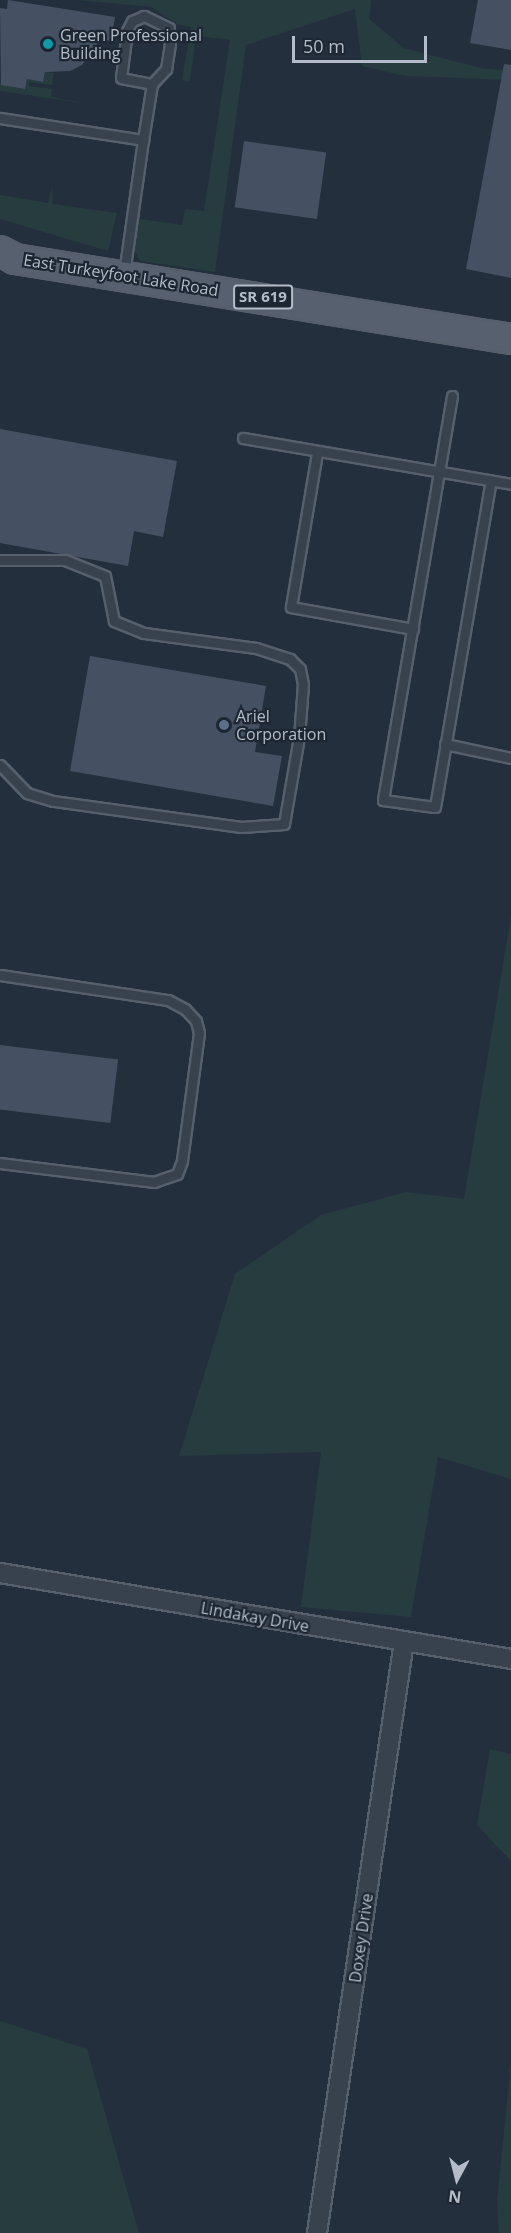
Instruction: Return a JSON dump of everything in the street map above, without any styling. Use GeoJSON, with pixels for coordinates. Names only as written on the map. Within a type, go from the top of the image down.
{"type":"FeatureCollection","features":[{"type":"Feature","properties":{"kind":"main road","name":"East Turkeyfoot Lake Road"},"geometry":{"type":"LineString","coordinates":[[5,259],[124,274],[511,339]]}},
{"type":"Feature","properties":{"kind":"street","name":"Lindakay Drive"},"geometry":{"type":"LineString","coordinates":[[0,1573],[511,1659]]}},
{"type":"Feature","properties":{"kind":"street","name":"Doxey Drive"},"geometry":{"type":"LineString","coordinates":[[317,2233],[404,1642]]}},
{"type":"Feature","properties":{"kind":"lane"},"geometry":{"type":"LineString","coordinates":[[124,274],[152,84],[166,69],[169,27],[144,16],[132,21],[127,31],[121,78],[152,84]]}},
{"type":"Feature","properties":{"kind":"lane"},"geometry":{"type":"LineString","coordinates":[[0,118],[143,140]]}},
{"type":"Feature","properties":{"kind":"lane"},"geometry":{"type":"LineString","coordinates":[[452,396],[383,800],[435,807],[491,481]]}},
{"type":"Feature","properties":{"kind":"lane"},"geometry":{"type":"LineString","coordinates":[[243,438],[317,453],[511,484]]}},
{"type":"Feature","properties":{"kind":"lane"},"geometry":{"type":"LineString","coordinates":[[317,453],[291,607],[413,629]]}},
{"type":"Feature","properties":{"kind":"lane"},"geometry":{"type":"LineString","coordinates":[[0,560],[65,560],[105,576],[114,621],[144,633],[256,648],[290,658],[300,669],[303,684],[299,737],[284,824],[241,827],[53,801],[27,793],[0,765]]}},
{"type":"Feature","properties":{"kind":"lane"},"geometry":{"type":"LineString","coordinates":[[445,744],[511,758]]}},
{"type":"Feature","properties":{"kind":"lane"},"geometry":{"type":"LineString","coordinates":[[0,975],[168,1000],[185,1009],[196,1021],[199,1033],[177,1174],[154,1182],[0,1163]]}},
{"type":"Feature","properties":{"kind":"green space"},"geometry":{"type":"Polygon","coordinates":[[[78,0],[371,0],[369,19],[404,48],[481,68],[511,71],[511,80],[405,76],[362,66],[355,9],[246,45],[215,272],[140,261],[133,246],[139,203],[140,219],[182,225],[185,209],[204,211],[230,40],[196,36],[190,81],[186,82],[182,79],[191,27],[177,24],[151,7],[78,0]]]}},
{"type":"Feature","properties":{"kind":"green space"},"geometry":{"type":"Polygon","coordinates":[[[45,72],[54,73],[52,85],[29,82],[29,86],[52,89],[51,97],[89,104],[0,91],[0,82],[25,89],[27,79],[43,82],[45,72]]]}},
{"type":"Feature","properties":{"kind":"green space"},"geometry":{"type":"Polygon","coordinates":[[[52,187],[53,204],[117,213],[108,251],[0,219],[0,195],[48,203],[52,187]]]}},
{"type":"Feature","properties":{"kind":"green space"},"geometry":{"type":"Polygon","coordinates":[[[511,916],[511,1479],[438,1457],[411,1617],[301,1607],[321,1452],[179,1456],[235,1274],[321,1215],[406,1192],[464,1199],[511,916]]]}},
{"type":"Feature","properties":{"kind":"green space"},"geometry":{"type":"Polygon","coordinates":[[[490,1749],[511,1754],[511,1861],[477,1825],[490,1749]]]}},
{"type":"Feature","properties":{"kind":"green space"},"geometry":{"type":"Polygon","coordinates":[[[0,2021],[87,2049],[139,2233],[0,2233],[0,2021]]]}},
{"type":"Feature","properties":{"kind":"green space"},"geometry":{"type":"Polygon","coordinates":[[[511,2062],[511,2233],[499,2233],[497,2201],[511,2062]]]}},
{"type":"Feature","properties":{"kind":"building","name":"Green Professional Building"},"geometry":{"type":"Polygon","coordinates":[[[8,0],[115,17],[111,41],[98,39],[96,48],[82,65],[70,71],[45,72],[43,82],[27,79],[25,89],[1,85],[0,8],[7,9],[8,0]]]}},
{"type":"Feature","properties":{"kind":"building"},"geometry":{"type":"Polygon","coordinates":[[[478,0],[511,0],[511,50],[470,43],[478,0]]]}},
{"type":"Feature","properties":{"kind":"building"},"geometry":{"type":"Polygon","coordinates":[[[504,64],[511,65],[511,278],[466,269],[504,64]]]}},
{"type":"Feature","properties":{"kind":"building"},"geometry":{"type":"Polygon","coordinates":[[[244,141],[326,153],[317,219],[235,207],[244,141]]]}},
{"type":"Feature","properties":{"kind":"building"},"geometry":{"type":"Polygon","coordinates":[[[0,429],[177,461],[163,537],[134,531],[128,566],[0,543],[0,429]]]}},
{"type":"Feature","properties":{"kind":"building","name":"Ariel Corporation"},"geometry":{"type":"Polygon","coordinates":[[[90,656],[266,686],[255,752],[282,756],[273,806],[70,771],[90,656]]]}},
{"type":"Feature","properties":{"kind":"building"},"geometry":{"type":"Polygon","coordinates":[[[0,1045],[118,1060],[110,1123],[0,1109],[0,1045]]]}},
{"type":"Feature","properties":{"kind":"place","name":"Green Professional Building"},"geometry":{"type":"Point","coordinates":[48,44]}},
{"type":"Feature","properties":{"kind":"place","name":"Ariel Corporation"},"geometry":{"type":"Point","coordinates":[224,725]}}]}
